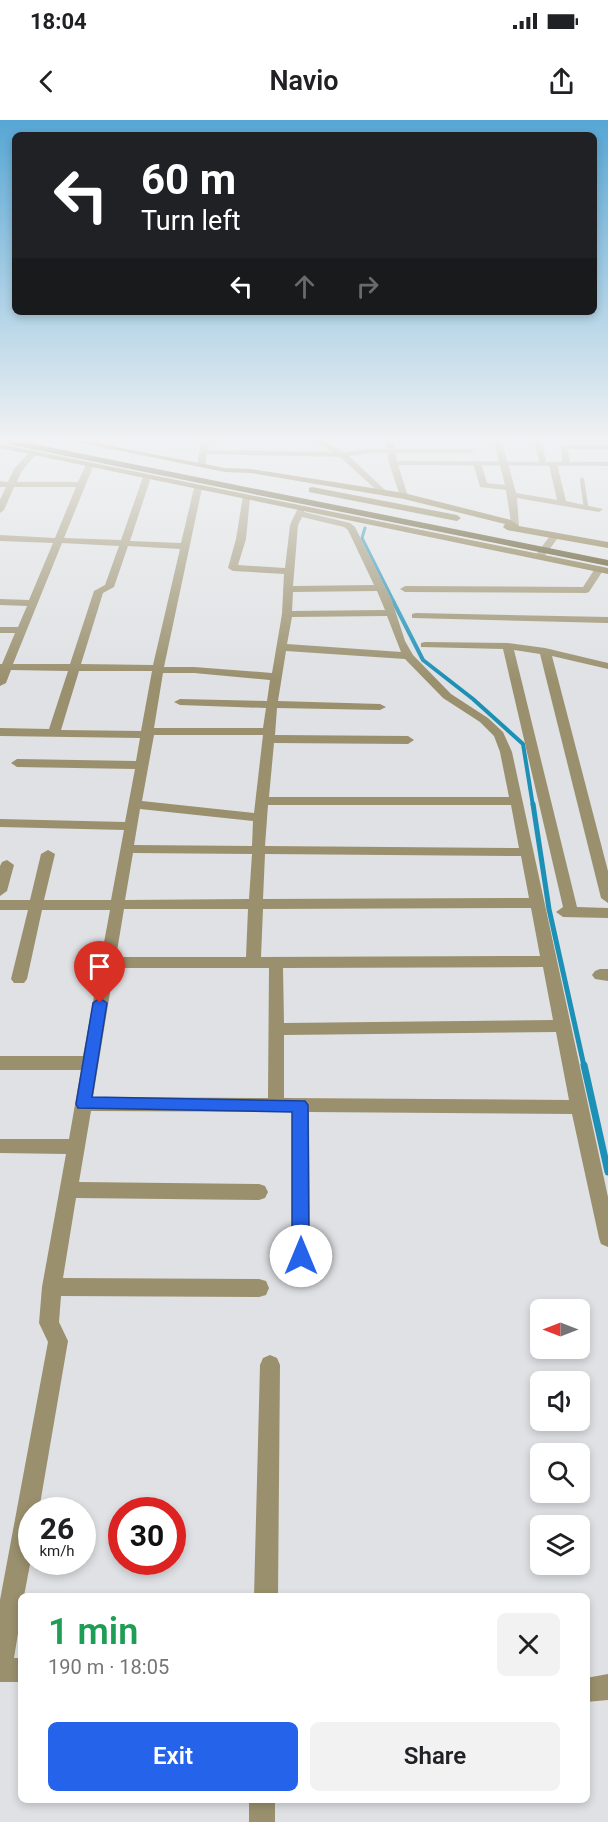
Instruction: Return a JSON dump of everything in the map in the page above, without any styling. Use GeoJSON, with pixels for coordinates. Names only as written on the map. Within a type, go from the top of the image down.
{"type":"FeatureCollection","features":[{"type":"Feature","properties":{"kind":"highway"},"geometry":{"type":"LineString","coordinates":[[386,521],[605,568]]}},
{"type":"Feature","properties":{"kind":"highway"},"geometry":{"type":"LineString","coordinates":[[436,521],[608,556]]}},
{"type":"Feature","properties":{"kind":"main road"},"geometry":{"type":"LineString","coordinates":[[356,521],[605,568]]}},
{"type":"Feature","properties":{"kind":"main road"},"geometry":{"type":"LineString","coordinates":[[474,521],[608,545]]}},
{"type":"Feature","properties":{"kind":"main road"},"geometry":{"type":"LineString","coordinates":[[506,521],[516,527]]}},
{"type":"Feature","properties":{"kind":"street"},"geometry":{"type":"LineString","coordinates":[[0,683],[4,667],[22,630],[66,521]]}},
{"type":"Feature","properties":{"kind":"street"},"geometry":{"type":"LineString","coordinates":[[54,733],[99,591],[109,587],[132,521]]}},
{"type":"Feature","properties":{"kind":"street"},"geometry":{"type":"LineString","coordinates":[[18,1670],[0,1668],[58,1341],[49,1323],[52,1287],[158,669],[191,521]]}},
{"type":"Feature","properties":{"kind":"street"},"geometry":{"type":"LineString","coordinates":[[243,521],[233,567],[290,571]]}},
{"type":"Feature","properties":{"kind":"street"},"geometry":{"type":"LineString","coordinates":[[253,963],[260,818],[275,677],[287,614],[296,521]]}},
{"type":"Feature","properties":{"kind":"street"},"geometry":{"type":"LineString","coordinates":[[335,521],[352,529],[380,588],[408,656],[418,669],[447,696],[484,720],[499,735],[506,752],[608,1238]]}},
{"type":"Feature","properties":{"kind":"street"},"geometry":{"type":"LineString","coordinates":[[515,521],[516,527]]}},
{"type":"Feature","properties":{"kind":"street"},"geometry":{"type":"LineString","coordinates":[[540,556],[555,535]]}},
{"type":"Feature","properties":{"kind":"street"},"geometry":{"type":"LineString","coordinates":[[0,538],[186,546]]}},
{"type":"Feature","properties":{"kind":"street"},"geometry":{"type":"LineString","coordinates":[[405,589],[586,590],[605,568]]}},
{"type":"Feature","properties":{"kind":"street"},"geometry":{"type":"LineString","coordinates":[[289,589],[380,588]]}},
{"type":"Feature","properties":{"kind":"street"},"geometry":{"type":"LineString","coordinates":[[0,602],[33,603]]}},
{"type":"Feature","properties":{"kind":"street"},"geometry":{"type":"LineString","coordinates":[[287,614],[390,614]]}},
{"type":"Feature","properties":{"kind":"street"},"geometry":{"type":"LineString","coordinates":[[416,616],[608,620]]}},
{"type":"Feature","properties":{"kind":"street"},"geometry":{"type":"LineString","coordinates":[[0,630],[22,630]]}},
{"type":"Feature","properties":{"kind":"street"},"geometry":{"type":"LineString","coordinates":[[425,645],[508,646],[545,651],[607,669]]}},
{"type":"Feature","properties":{"kind":"street"},"geometry":{"type":"LineString","coordinates":[[508,646],[567,912],[608,913]]}},
{"type":"Feature","properties":{"kind":"street"},"geometry":{"type":"LineString","coordinates":[[281,647],[408,656]]}},
{"type":"Feature","properties":{"kind":"street"},"geometry":{"type":"LineString","coordinates":[[545,651],[608,898]]}},
{"type":"Feature","properties":{"kind":"street"},"geometry":{"type":"LineString","coordinates":[[4,667],[194,670],[275,677]]}},
{"type":"Feature","properties":{"kind":"street"},"geometry":{"type":"LineString","coordinates":[[180,702],[380,707]]}},
{"type":"Feature","properties":{"kind":"street"},"geometry":{"type":"LineString","coordinates":[[0,732],[270,735],[408,741]]}},
{"type":"Feature","properties":{"kind":"street"},"geometry":{"type":"LineString","coordinates":[[17,763],[142,765]]}},
{"type":"Feature","properties":{"kind":"street"},"geometry":{"type":"LineString","coordinates":[[263,801],[516,801]]}},
{"type":"Feature","properties":{"kind":"street"},"geometry":{"type":"LineString","coordinates":[[135,804],[260,818]]}},
{"type":"Feature","properties":{"kind":"street"},"geometry":{"type":"LineString","coordinates":[[0,823],[131,826]]}},
{"type":"Feature","properties":{"kind":"street"},"geometry":{"type":"LineString","coordinates":[[127,849],[526,852]]}},
{"type":"Feature","properties":{"kind":"street"},"geometry":{"type":"LineString","coordinates":[[19,979],[48,854]]}},
{"type":"Feature","properties":{"kind":"street"},"geometry":{"type":"LineString","coordinates":[[0,891],[7,865]]}},
{"type":"Feature","properties":{"kind":"street"},"geometry":{"type":"LineString","coordinates":[[0,905],[537,903]]}},
{"type":"Feature","properties":{"kind":"street"},"geometry":{"type":"LineString","coordinates":[[107,963],[549,961]]}},
{"type":"Feature","properties":{"kind":"street"},"geometry":{"type":"LineString","coordinates":[[276,962],[276,1105]]}},
{"type":"Feature","properties":{"kind":"street"},"geometry":{"type":"LineString","coordinates":[[277,1029],[562,1026]]}},
{"type":"Feature","properties":{"kind":"street"},"geometry":{"type":"LineString","coordinates":[[0,1063],[90,1063]]}},
{"type":"Feature","properties":{"kind":"street"},"geometry":{"type":"LineString","coordinates":[[83,1104],[579,1107]]}},
{"type":"Feature","properties":{"kind":"street"},"geometry":{"type":"LineString","coordinates":[[300,1105],[301,1256]]}},
{"type":"Feature","properties":{"kind":"street"},"geometry":{"type":"LineString","coordinates":[[0,1146],[76,1147]]}},
{"type":"Feature","properties":{"kind":"street"},"geometry":{"type":"LineString","coordinates":[[69,1191],[258,1192]]}},
{"type":"Feature","properties":{"kind":"street"},"geometry":{"type":"LineString","coordinates":[[52,1287],[259,1288]]}},
{"type":"Feature","properties":{"kind":"street"},"geometry":{"type":"LineString","coordinates":[[266,1593],[270,1365]]}},
{"type":"Feature","properties":{"kind":"street"},"geometry":{"type":"LineString","coordinates":[[590,1690],[604,1689],[608,1686]]}},
{"type":"Feature","properties":{"kind":"street"},"geometry":{"type":"LineString","coordinates":[[262,1803],[262,1822]]}},
{"type":"Feature","properties":{"kind":"waterway"},"geometry":{"type":"LineString","coordinates":[[365,528],[362,538],[394,602]]}},
{"type":"Feature","properties":{"kind":"waterway"},"geometry":{"type":"LineString","coordinates":[[393,601],[423,660],[473,699],[523,744],[533,806]]}},
{"type":"Feature","properties":{"kind":"waterway"},"geometry":{"type":"LineString","coordinates":[[533,804],[549,909],[584,1066]]}},
{"type":"Feature","properties":{"kind":"waterway"},"geometry":{"type":"LineString","coordinates":[[584,1065],[608,1172]]}},
{"type":"Feature","properties":{"kind":"route"},"geometry":{"type":"LineString","coordinates":[[100,1003],[83,1104],[300,1105],[301,1256]]}}]}
